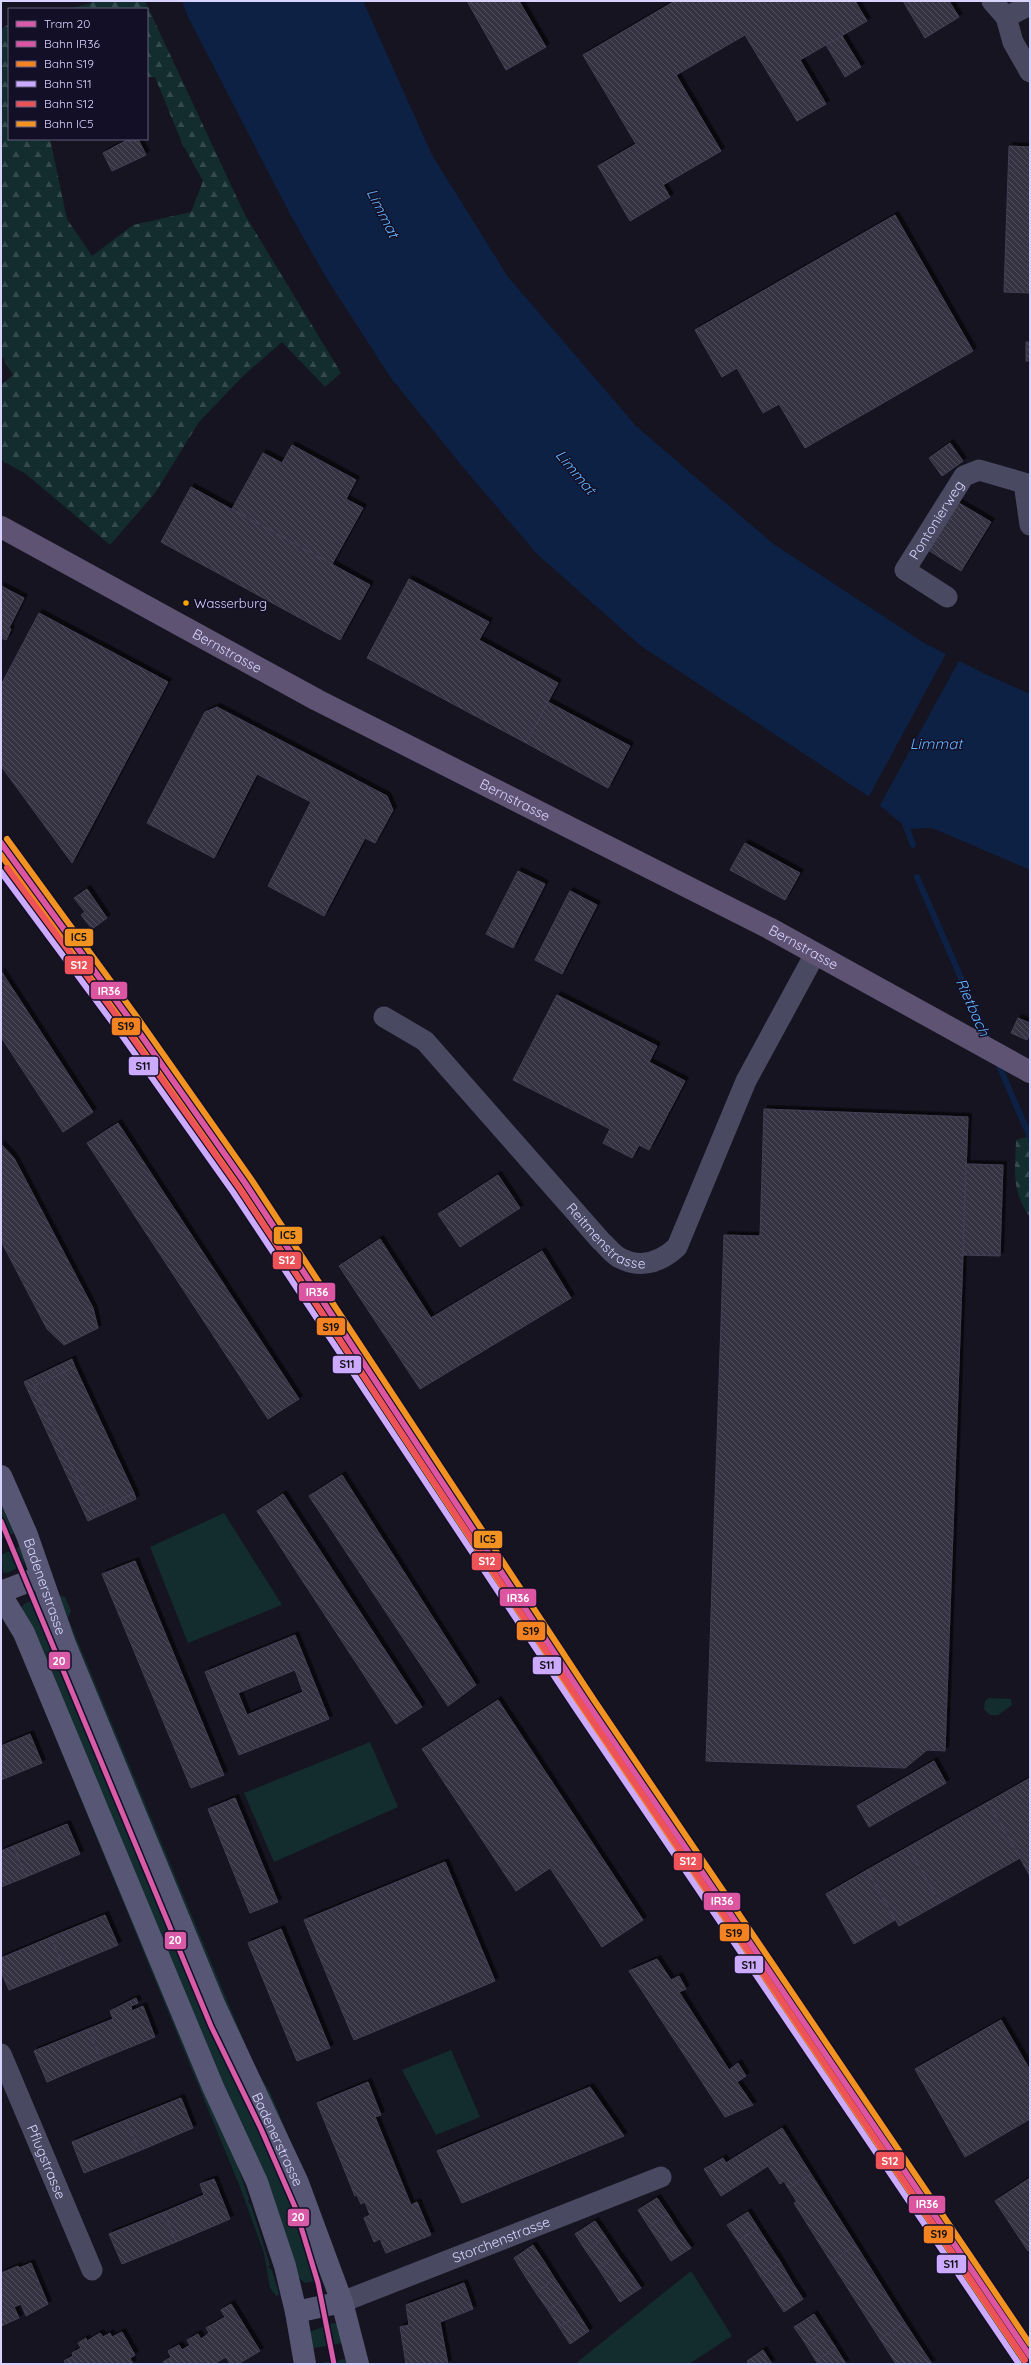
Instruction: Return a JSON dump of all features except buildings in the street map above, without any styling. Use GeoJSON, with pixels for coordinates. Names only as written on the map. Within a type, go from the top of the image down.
{"type":"FeatureCollection","features":[{"type":"Feature","properties":{"kind":"main road","name":"Bernstrasse"},"geometry":{"type":"LineString","coordinates":[[1,527],[56,559],[167,617],[317,700],[769,928],[1025,1069]]}},
{"type":"Feature","properties":{"kind":"main road","name":"Badenerstrasse"},"geometry":{"type":"LineString","coordinates":[[1,1476],[27,1535],[40,1577],[71,1658],[215,2006],[298,2183],[342,2302],[358,2364]]}},
{"type":"Feature","properties":{"kind":"main road"},"geometry":{"type":"LineString","coordinates":[[40,1577],[1,1594],[24,1633],[213,2087],[255,2175],[285,2266],[296,2312],[305,2364]]}},
{"type":"Feature","properties":{"kind":"main road"},"geometry":{"type":"LineString","coordinates":[[296,2312],[342,2302]]}},
{"type":"Feature","properties":{"kind":"street"},"geometry":{"type":"LineString","coordinates":[[992,1],[1006,17],[1013,42],[1030,72]]}},
{"type":"Feature","properties":{"kind":"street"},"geometry":{"type":"LineString","coordinates":[[1006,17],[1030,5]]}},
{"type":"Feature","properties":{"kind":"street","name":"Pontonierweg"},"geometry":{"type":"LineString","coordinates":[[947,597],[905,570],[964,476],[979,470],[1024,483],[1030,525]]}},
{"type":"Feature","properties":{"kind":"street","name":"Reitmenstrasse"},"geometry":{"type":"LineString","coordinates":[[384,1017],[425,1042],[601,1241],[619,1258],[642,1264],[658,1261],[677,1247],[746,1081],[815,954]]}},
{"type":"Feature","properties":{"kind":"street","name":"Pflugstrasse"},"geometry":{"type":"LineString","coordinates":[[1,2054],[92,2270]]}},
{"type":"Feature","properties":{"kind":"street","name":"Storchenstrasse"},"geometry":{"type":"LineString","coordinates":[[342,2302],[661,2177]]}},
{"type":"Feature","properties":{"kind":"green space"},"geometry":{"type":"Polygon","coordinates":[[[97,1],[145,1],[245,215],[341,373],[325,387],[282,342],[243,376],[199,422],[155,493],[110,545],[26,474],[1,460],[1,385],[13,375],[1,355],[1,29],[8,25],[8,140],[50,140],[67,219],[92,256],[133,225],[191,212],[203,181],[182,143],[155,77],[148,77],[148,8],[73,8],[97,1]]]}},
{"type":"Feature","properties":{"kind":"green space"},"geometry":{"type":"Polygon","coordinates":[[[1030,1136],[1030,1217],[1024,1207],[1017,1189],[1015,1171],[1016,1140],[1030,1136]]]}},
{"type":"Feature","properties":{"kind":"green space"},"geometry":{"type":"Polygon","coordinates":[[[1,1492],[18,1532],[1,1538],[1,1492]]]}},
{"type":"Feature","properties":{"kind":"green space"},"geometry":{"type":"Polygon","coordinates":[[[224,1513],[282,1605],[188,1643],[150,1547],[224,1513]]]}},
{"type":"Feature","properties":{"kind":"green space"},"geometry":{"type":"Polygon","coordinates":[[[23,1545],[24,1565],[7,1573],[3,1572],[1,1555],[23,1545]]]}},
{"type":"Feature","properties":{"kind":"green space"},"geometry":{"type":"Polygon","coordinates":[[[56,1594],[65,1597],[71,1611],[68,1618],[256,2070],[270,2092],[308,2184],[246,2055],[56,1594]]]}},
{"type":"Feature","properties":{"kind":"green space"},"geometry":{"type":"Polygon","coordinates":[[[35,1599],[40,1601],[269,2134],[322,2280],[305,2283],[299,2278],[239,2126],[21,1608],[24,1604],[35,1599]]]}},
{"type":"Feature","properties":{"kind":"green space"},"geometry":{"type":"Polygon","coordinates":[[[15,1639],[236,2161],[249,2199],[248,2202],[251,2205],[270,2265],[268,2267],[272,2270],[279,2294],[277,2297],[270,2288],[264,2253],[240,2187],[15,1639]]]}},
{"type":"Feature","properties":{"kind":"green space"},"geometry":{"type":"Polygon","coordinates":[[[989,1698],[1011,1699],[1012,1705],[998,1715],[990,1715],[984,1709],[985,1701],[989,1698]]]}},
{"type":"Feature","properties":{"kind":"green space"},"geometry":{"type":"Polygon","coordinates":[[[370,1742],[398,1807],[274,1862],[244,1793],[370,1742]]]}},
{"type":"Feature","properties":{"kind":"green space"},"geometry":{"type":"Polygon","coordinates":[[[451,2050],[480,2117],[436,2135],[402,2070],[451,2050]]]}},
{"type":"Feature","properties":{"kind":"green space"},"geometry":{"type":"Polygon","coordinates":[[[691,2271],[732,2336],[689,2364],[575,2364],[691,2271]]]}},
{"type":"Feature","properties":{"kind":"green space"},"geometry":{"type":"Polygon","coordinates":[[[333,2323],[337,2324],[343,2343],[309,2349],[309,2332],[333,2323]]]}},
{"type":"Feature","properties":{"kind":"green space"},"geometry":{"type":"Polygon","coordinates":[[[346,2359],[347,2364],[314,2364],[346,2359]]]}},
{"type":"Feature","properties":{"kind":"water","name":"Limmat"},"geometry":{"type":"Polygon","coordinates":[[[182,1],[363,1],[432,155],[508,277],[636,426],[772,543],[924,643],[987,675],[1030,694],[1030,870],[932,828],[908,829],[871,798],[641,646],[537,554],[462,466],[391,378],[327,279],[290,214],[188,17],[182,1]]]}},
{"type":"Feature","properties":{"kind":"pier"},"geometry":{"type":"Polygon","coordinates":[[[947,652],[960,659],[879,807],[868,798],[947,652]]]}},
{"type":"Feature","properties":{"kind":"waterway","name":"Rietbach"},"geometry":{"type":"LineString","coordinates":[[905,824],[913,845]]}},
{"type":"Feature","properties":{"kind":"waterway","name":"Rietbach"},"geometry":{"type":"LineString","coordinates":[[917,877],[989,1042]]}},
{"type":"Feature","properties":{"kind":"waterway","name":"Rietbach"},"geometry":{"type":"LineString","coordinates":[[997,1061],[1030,1137]]}},
{"type":"Feature","properties":{"kind":"tram line","name":"20"},"geometry":{"type":"LineString","coordinates":[[1,1521],[211,2026],[261,2129],[295,2207],[318,2283],[334,2364]]}},
{"type":"Feature","properties":{"kind":"rail line","name":"IC5"},"geometry":{"type":"LineString","coordinates":[[7,839],[137,1017],[251,1179],[594,1700],[1030,2344]]}},
{"type":"Feature","properties":{"kind":"rail line","name":"IR36"},"geometry":{"type":"LineString","coordinates":[[1,843],[131,1021],[245,1183],[588,1704],[1030,2356]]}},
{"type":"Feature","properties":{"kind":"rail line","name":"S19"},"geometry":{"type":"LineString","coordinates":[[1,855],[125,1025],[239,1187],[582,1708],[1024,2360]]}},
{"type":"Feature","properties":{"kind":"rail line","name":"S12"},"geometry":{"type":"LineString","coordinates":[[7,868],[124,1026],[239,1188],[580,1702],[1025,2360]]}},
{"type":"Feature","properties":{"kind":"rail line","name":"S11"},"geometry":{"type":"LineString","coordinates":[[1,872],[118,1030],[233,1192],[574,1706],[1019,2364]]}},
{"type":"Feature","properties":{"kind":"place","name":"Wasserburg"},"geometry":{"type":"Point","coordinates":[186,603]}}]}
